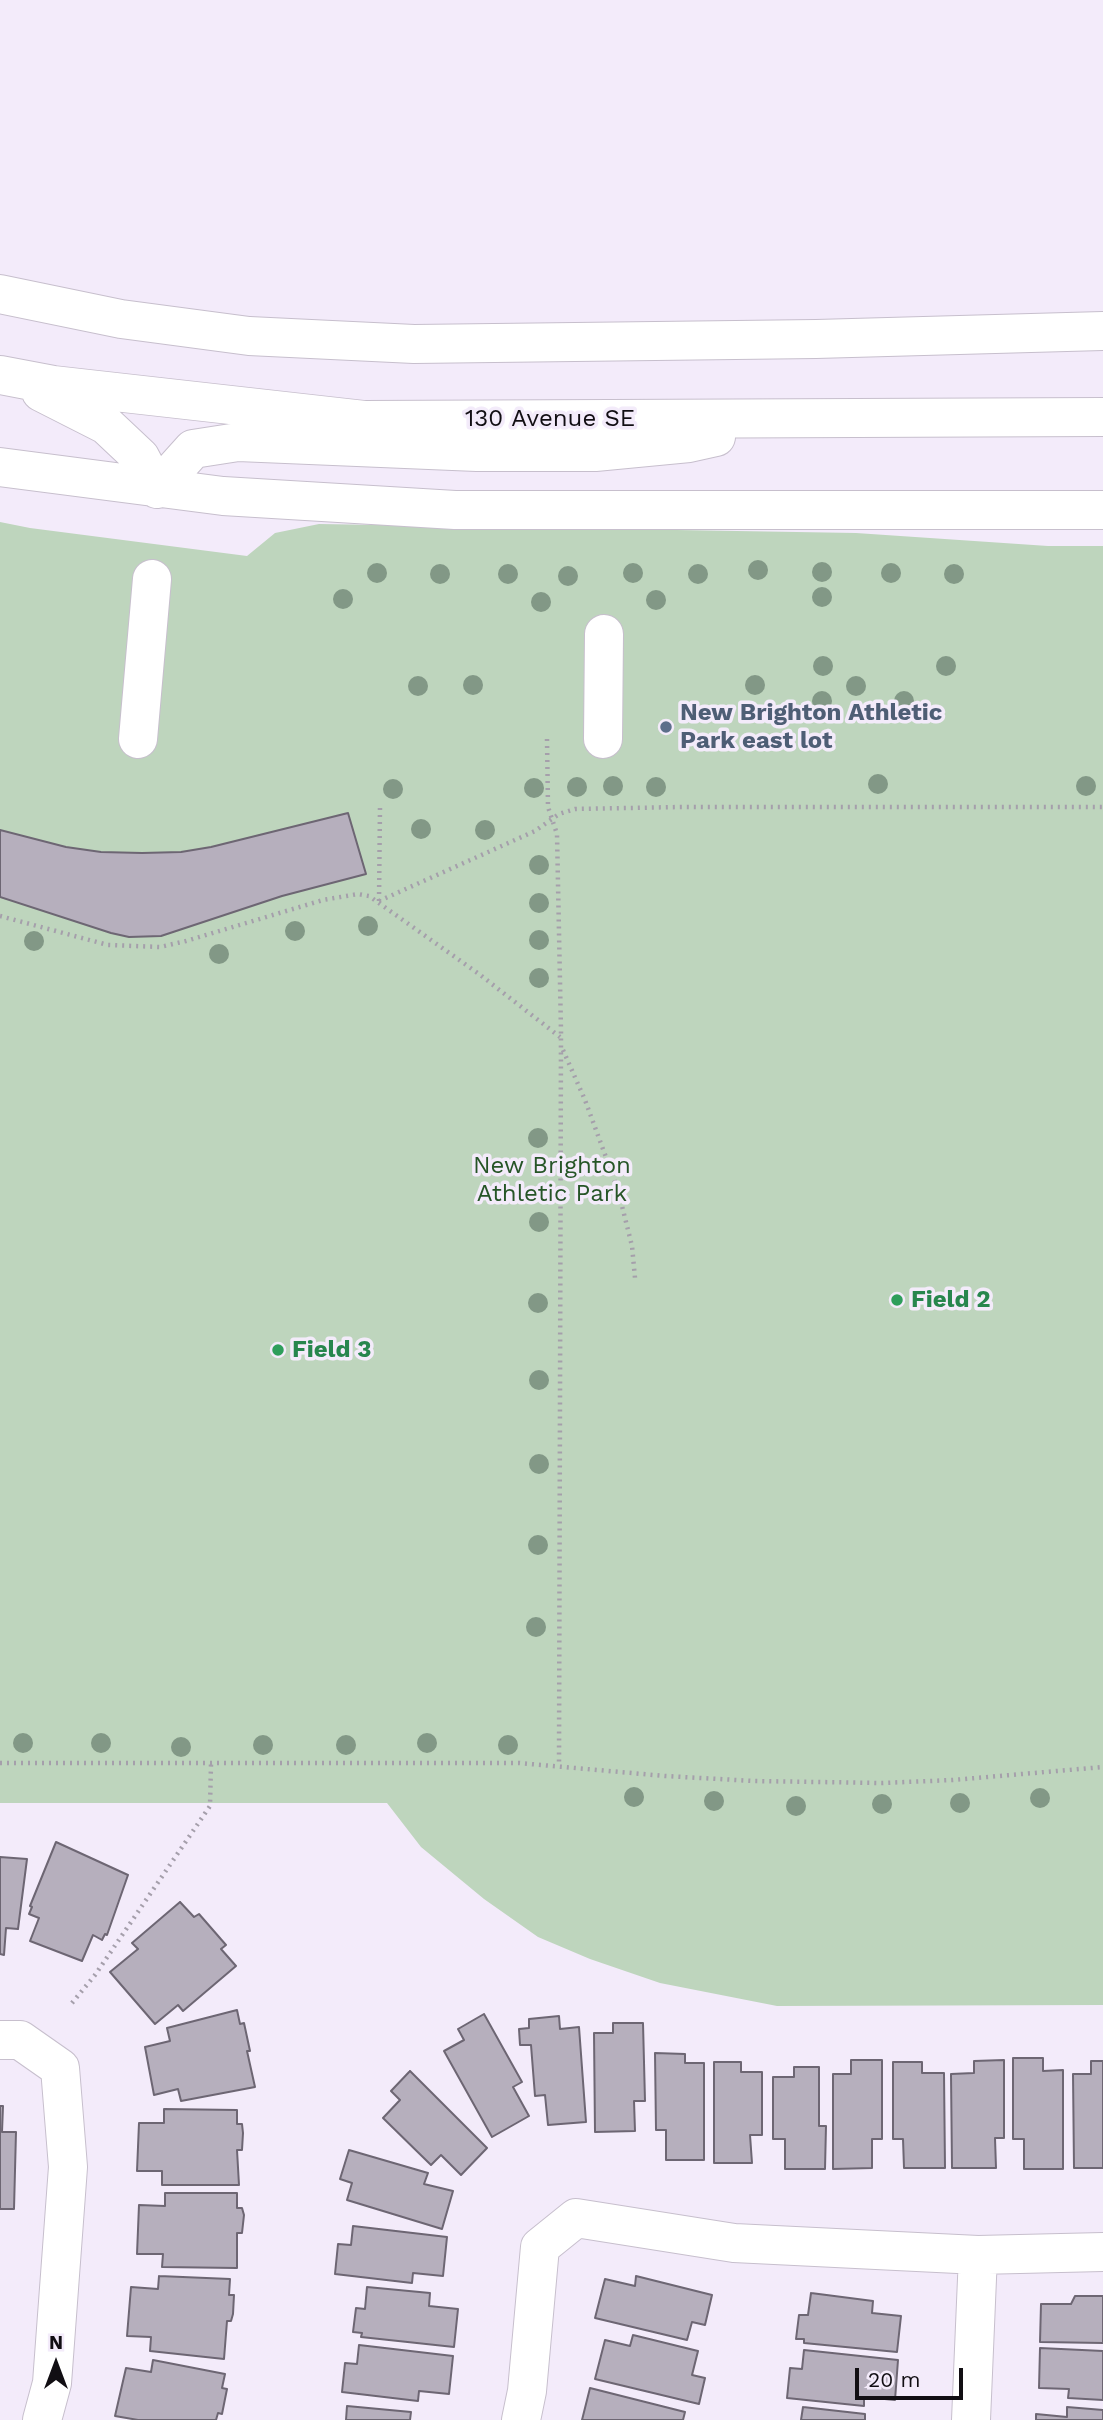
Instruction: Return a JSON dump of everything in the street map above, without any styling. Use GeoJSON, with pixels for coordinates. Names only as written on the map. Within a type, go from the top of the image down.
{"type":"FeatureCollection","features":[{"type":"Feature","properties":{"kind":"main road"},"geometry":{"type":"LineString","coordinates":[[0,294],[121,319],[249,337],[414,344],[816,340],[1103,331]]}},
{"type":"Feature","properties":{"kind":"main road"},"geometry":{"type":"LineString","coordinates":[[8,377],[106,425],[140,457],[156,489]]}},
{"type":"Feature","properties":{"kind":"main road","name":"130 Avenue SE"},"geometry":{"type":"LineString","coordinates":[[8,377],[54,385],[365,420],[1103,417]]}},
{"type":"Feature","properties":{"kind":"main road"},"geometry":{"type":"LineString","coordinates":[[156,489],[193,449],[238,442],[477,452],[595,452],[689,443],[798,418]]}},
{"type":"Feature","properties":{"kind":"main road"},"geometry":{"type":"LineString","coordinates":[[0,467],[223,496],[454,510],[1103,510]]}},
{"type":"Feature","properties":{"kind":"main road"},"geometry":{"type":"LineString","coordinates":[[138,739],[152,579]]}},
{"type":"Feature","properties":{"kind":"main road"},"geometry":{"type":"LineString","coordinates":[[603,739],[604,634]]}},
{"type":"Feature","properties":{"kind":"main road"},"geometry":{"type":"LineString","coordinates":[[0,2040],[20,2040],[60,2068],[68,2167],[52,2383],[42,2420]]}},
{"type":"Feature","properties":{"kind":"main road"},"geometry":{"type":"LineString","coordinates":[[521,2420],[527,2391],[540,2247],[576,2218],[734,2243],[978,2255],[1103,2252]]}},
{"type":"Feature","properties":{"kind":"main road"},"geometry":{"type":"LineString","coordinates":[[971,2420],[978,2255]]}},
{"type":"Feature","properties":{"kind":"path"},"geometry":{"type":"LineString","coordinates":[[547,739],[548,807],[557,834],[561,1038],[559,1766]]}},
{"type":"Feature","properties":{"kind":"path"},"geometry":{"type":"LineString","coordinates":[[379,901],[380,807]]}},
{"type":"Feature","properties":{"kind":"path"},"geometry":{"type":"LineString","coordinates":[[379,901],[535,831],[553,818],[575,809],[1103,807]]}},
{"type":"Feature","properties":{"kind":"path"},"geometry":{"type":"LineString","coordinates":[[0,916],[108,944],[160,947],[358,894],[379,901],[489,981],[561,1038]]}},
{"type":"Feature","properties":{"kind":"path"},"geometry":{"type":"LineString","coordinates":[[561,1047],[585,1100],[618,1190],[632,1246],[635,1278]]}},
{"type":"Feature","properties":{"kind":"path"},"geometry":{"type":"LineString","coordinates":[[0,1763],[519,1763],[665,1776],[869,1783],[953,1780],[1103,1768]]}},
{"type":"Feature","properties":{"kind":"path"},"geometry":{"type":"LineString","coordinates":[[72,2003],[96,1975],[210,1805],[211,1764]]}},
{"type":"Feature","properties":{"kind":"green space","name":"New Brighton Athletic Park"},"geometry":{"type":"Polygon","coordinates":[[[0,522],[247,556],[275,533],[319,524],[856,533],[1048,546],[1103,546],[1103,2005],[777,2006],[660,1983],[590,1959],[538,1937],[484,1899],[421,1847],[387,1803],[0,1803],[0,522]]]}},
{"type":"Feature","properties":{"kind":"building"},"geometry":{"type":"Polygon","coordinates":[[[348,813],[366,874],[282,896],[161,936],[129,937],[111,933],[0,897],[0,830],[66,847],[101,852],[181,852],[348,813]]]}},
{"type":"Feature","properties":{"kind":"building"},"geometry":{"type":"Polygon","coordinates":[[[56,1842],[128,1875],[107,1935],[105,1934],[102,1940],[93,1935],[82,1961],[30,1941],[39,1918],[29,1914],[32,1907],[30,1906],[56,1842]]]}},
{"type":"Feature","properties":{"kind":"building"},"geometry":{"type":"Polygon","coordinates":[[[0,1857],[27,1859],[18,1929],[6,1928],[4,1955],[0,1954],[0,1857]]]}},
{"type":"Feature","properties":{"kind":"building"},"geometry":{"type":"Polygon","coordinates":[[[180,1902],[194,1917],[199,1914],[226,1945],[221,1949],[236,1966],[183,2011],[178,2005],[155,2024],[110,1972],[138,1949],[132,1943],[180,1902]]]}},
{"type":"Feature","properties":{"kind":"building"},"geometry":{"type":"Polygon","coordinates":[[[237,2010],[240,2024],[244,2023],[255,2087],[181,2101],[178,2089],[154,2095],[145,2047],[170,2041],[167,2028],[237,2010]]]}},
{"type":"Feature","properties":{"kind":"building"},"geometry":{"type":"Polygon","coordinates":[[[484,2014],[522,2082],[513,2087],[529,2116],[492,2137],[444,2051],[464,2040],[458,2029],[484,2014]]]}},
{"type":"Feature","properties":{"kind":"building"},"geometry":{"type":"Polygon","coordinates":[[[559,2016],[560,2029],[579,2027],[586,2122],[548,2125],[545,2095],[535,2096],[531,2045],[520,2045],[519,2029],[529,2028],[529,2019],[559,2016]]]}},
{"type":"Feature","properties":{"kind":"building"},"geometry":{"type":"Polygon","coordinates":[[[613,2023],[643,2023],[645,2101],[634,2101],[635,2131],[595,2132],[594,2033],[613,2033],[613,2023]]]}},
{"type":"Feature","properties":{"kind":"building"},"geometry":{"type":"Polygon","coordinates":[[[655,2053],[685,2054],[685,2063],[704,2063],[704,2160],[666,2160],[666,2130],[656,2130],[655,2053]]]}},
{"type":"Feature","properties":{"kind":"building"},"geometry":{"type":"Polygon","coordinates":[[[1013,2058],[1043,2058],[1043,2071],[1063,2070],[1063,2169],[1024,2169],[1024,2139],[1013,2139],[1013,2058]]]}},
{"type":"Feature","properties":{"kind":"building"},"geometry":{"type":"Polygon","coordinates":[[[851,2060],[882,2060],[882,2139],[872,2139],[872,2168],[833,2169],[833,2074],[851,2074],[851,2060]]]}},
{"type":"Feature","properties":{"kind":"building"},"geometry":{"type":"Polygon","coordinates":[[[1004,2060],[1004,2138],[995,2138],[996,2168],[952,2168],[951,2074],[974,2073],[974,2061],[1004,2060]]]}},
{"type":"Feature","properties":{"kind":"building"},"geometry":{"type":"Polygon","coordinates":[[[1091,2061],[1103,2061],[1103,2168],[1074,2168],[1073,2074],[1091,2074],[1091,2061]]]}},
{"type":"Feature","properties":{"kind":"building"},"geometry":{"type":"Polygon","coordinates":[[[714,2062],[741,2062],[741,2072],[762,2072],[762,2135],[750,2135],[752,2163],[714,2163],[714,2062]]]}},
{"type":"Feature","properties":{"kind":"building"},"geometry":{"type":"Polygon","coordinates":[[[893,2062],[922,2062],[922,2073],[944,2073],[945,2168],[904,2168],[903,2139],[893,2139],[893,2062]]]}},
{"type":"Feature","properties":{"kind":"building"},"geometry":{"type":"Polygon","coordinates":[[[794,2067],[819,2067],[819,2126],[826,2126],[825,2169],[785,2169],[785,2139],[773,2139],[773,2077],[794,2077],[794,2067]]]}},
{"type":"Feature","properties":{"kind":"building"},"geometry":{"type":"Polygon","coordinates":[[[410,2071],[487,2148],[461,2175],[441,2155],[431,2165],[383,2118],[400,2100],[391,2091],[410,2071]]]}},
{"type":"Feature","properties":{"kind":"building"},"geometry":{"type":"Polygon","coordinates":[[[0,2106],[3,2106],[2,2132],[16,2132],[14,2209],[0,2209],[0,2106]]]}},
{"type":"Feature","properties":{"kind":"building"},"geometry":{"type":"Polygon","coordinates":[[[164,2109],[237,2110],[237,2124],[242,2124],[243,2133],[242,2150],[237,2150],[239,2185],[162,2185],[162,2171],[137,2171],[139,2123],[164,2123],[164,2109]]]}},
{"type":"Feature","properties":{"kind":"building"},"geometry":{"type":"Polygon","coordinates":[[[349,2150],[428,2173],[424,2184],[453,2191],[442,2229],[347,2200],[352,2183],[340,2179],[349,2150]]]}},
{"type":"Feature","properties":{"kind":"building"},"geometry":{"type":"Polygon","coordinates":[[[165,2193],[237,2193],[237,2208],[242,2208],[244,2215],[242,2233],[237,2233],[237,2268],[162,2267],[163,2254],[137,2254],[139,2205],[165,2206],[165,2193]]]}},
{"type":"Feature","properties":{"kind":"building"},"geometry":{"type":"Polygon","coordinates":[[[353,2226],[447,2237],[443,2276],[413,2273],[412,2283],[335,2274],[338,2244],[351,2245],[353,2226]]]}},
{"type":"Feature","properties":{"kind":"building"},"geometry":{"type":"Polygon","coordinates":[[[159,2276],[230,2279],[229,2295],[234,2295],[233,2314],[231,2321],[227,2321],[224,2359],[150,2351],[151,2337],[127,2336],[131,2287],[158,2289],[159,2276]]]}},
{"type":"Feature","properties":{"kind":"building"},"geometry":{"type":"Polygon","coordinates":[[[636,2276],[712,2295],[705,2325],[692,2322],[687,2340],[595,2318],[605,2279],[635,2286],[636,2276]]]}},
{"type":"Feature","properties":{"kind":"building"},"geometry":{"type":"Polygon","coordinates":[[[367,2287],[430,2293],[429,2306],[458,2309],[454,2347],[361,2337],[362,2333],[353,2332],[356,2308],[365,2309],[367,2287]]]}},
{"type":"Feature","properties":{"kind":"building"},"geometry":{"type":"Polygon","coordinates":[[[811,2293],[873,2301],[872,2313],[901,2316],[897,2352],[804,2343],[804,2339],[796,2339],[799,2315],[808,2315],[811,2293]]]}},
{"type":"Feature","properties":{"kind":"building"},"geometry":{"type":"Polygon","coordinates":[[[1075,2296],[1103,2296],[1103,2343],[1040,2342],[1041,2304],[1071,2304],[1075,2296]]]}},
{"type":"Feature","properties":{"kind":"building"},"geometry":{"type":"Polygon","coordinates":[[[633,2335],[698,2351],[692,2375],[705,2378],[699,2404],[595,2379],[605,2340],[630,2346],[633,2335]]]}},
{"type":"Feature","properties":{"kind":"building"},"geometry":{"type":"Polygon","coordinates":[[[359,2345],[453,2356],[449,2394],[419,2391],[418,2401],[342,2392],[345,2363],[357,2364],[359,2345]]]}},
{"type":"Feature","properties":{"kind":"building"},"geometry":{"type":"Polygon","coordinates":[[[1040,2348],[1103,2351],[1103,2400],[1068,2398],[1069,2389],[1039,2388],[1040,2348]]]}},
{"type":"Feature","properties":{"kind":"building"},"geometry":{"type":"Polygon","coordinates":[[[804,2350],[898,2360],[895,2400],[864,2397],[864,2406],[787,2398],[790,2368],[802,2369],[804,2350]]]}},
{"type":"Feature","properties":{"kind":"building"},"geometry":{"type":"Polygon","coordinates":[[[153,2360],[225,2374],[222,2388],[227,2389],[222,2414],[218,2413],[216,2420],[138,2420],[115,2416],[126,2368],[151,2372],[153,2360]]]}},
{"type":"Feature","properties":{"kind":"building"},"geometry":{"type":"Polygon","coordinates":[[[590,2388],[685,2412],[683,2420],[582,2420],[590,2388]]]}},
{"type":"Feature","properties":{"kind":"building"},"geometry":{"type":"Polygon","coordinates":[[[347,2406],[411,2412],[410,2420],[346,2420],[347,2406]]]}},
{"type":"Feature","properties":{"kind":"building"},"geometry":{"type":"Polygon","coordinates":[[[803,2407],[865,2414],[865,2420],[801,2420],[803,2407]]]}},
{"type":"Feature","properties":{"kind":"building"},"geometry":{"type":"Polygon","coordinates":[[[1067,2407],[1103,2410],[1103,2420],[1036,2420],[1036,2414],[1067,2417],[1067,2407]]]}},
{"type":"Feature","properties":{"kind":"place","name":"New Brighton Athletic Park east lot"},"geometry":{"type":"Point","coordinates":[666,727]}},
{"type":"Feature","properties":{"kind":"place","name":"Field 2"},"geometry":{"type":"Point","coordinates":[897,1300]}},
{"type":"Feature","properties":{"kind":"place","name":"Field 3"},"geometry":{"type":"Point","coordinates":[278,1350]}}]}
